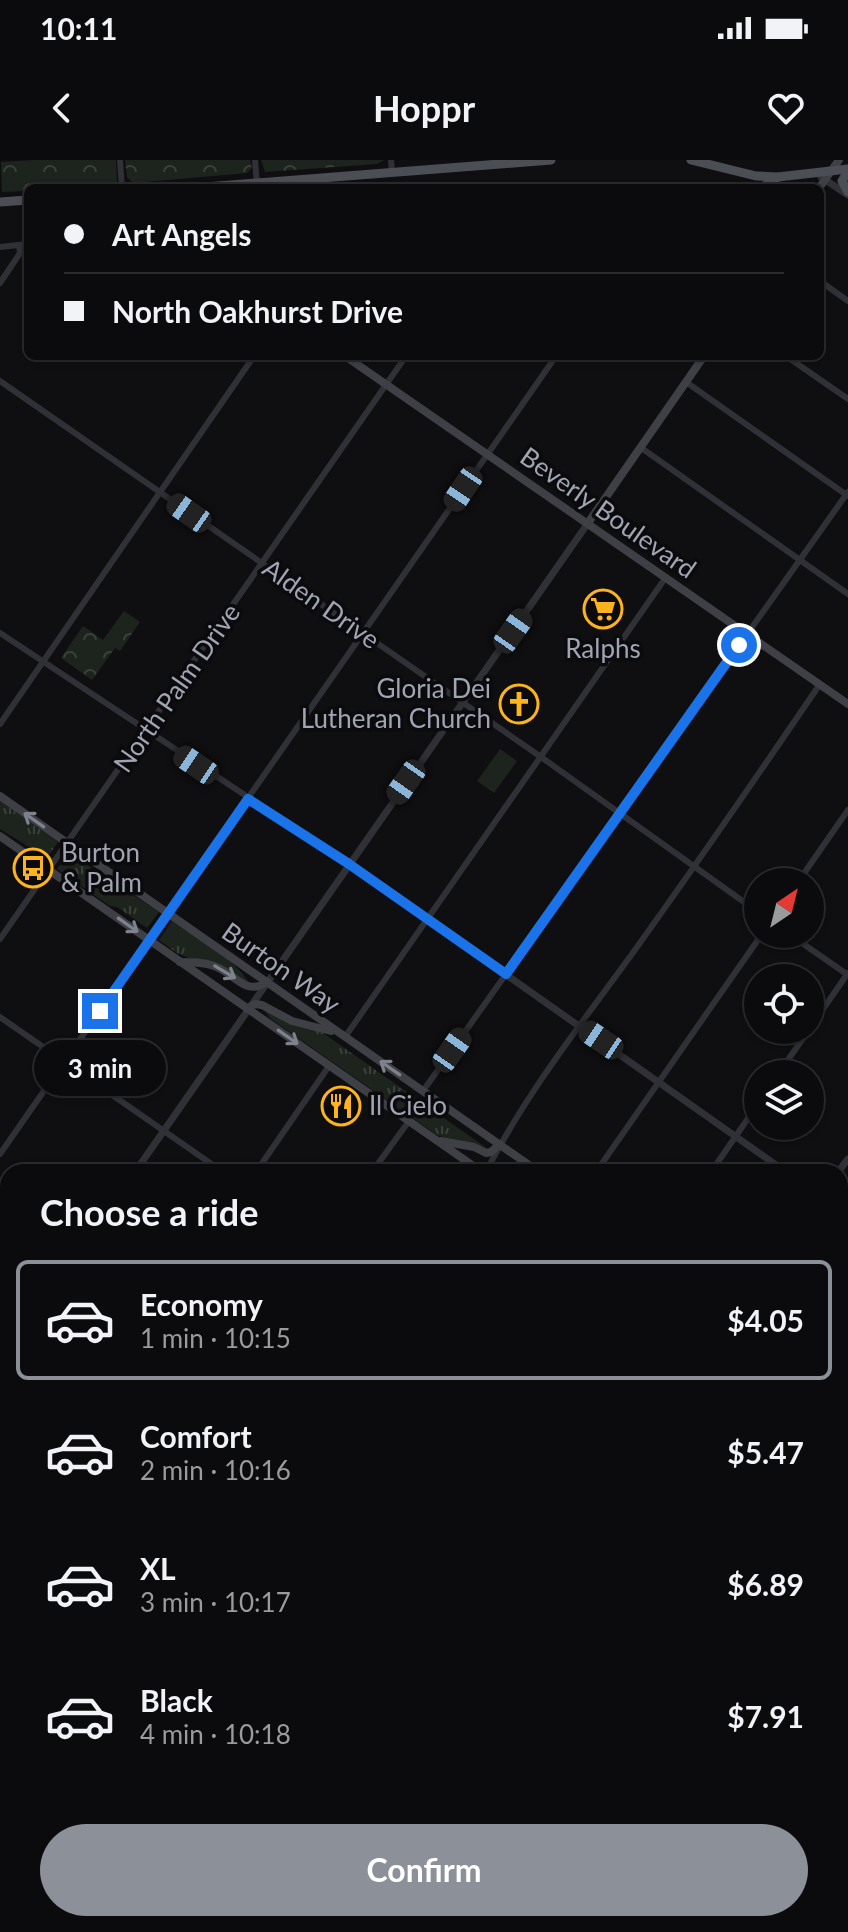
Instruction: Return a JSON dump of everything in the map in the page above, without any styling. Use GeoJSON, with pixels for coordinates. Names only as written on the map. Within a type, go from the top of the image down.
{"type":"FeatureCollection","features":[{"type":"Feature","properties":{"kind":"main road"},"geometry":{"type":"LineString","coordinates":[[257,184],[551,160]]}},
{"type":"Feature","properties":{"kind":"main road"},"geometry":{"type":"LineString","coordinates":[[691,160],[756,176],[779,177],[848,170]]}},
{"type":"Feature","properties":{"kind":"main road"},"geometry":{"type":"LineString","coordinates":[[822,184],[839,160]]}},
{"type":"Feature","properties":{"kind":"main road"},"geometry":{"type":"LineString","coordinates":[[848,170],[842,181],[848,193]]}},
{"type":"Feature","properties":{"kind":"main road"},"geometry":{"type":"LineString","coordinates":[[779,177],[791,184]]}},
{"type":"Feature","properties":{"kind":"main road"},"geometry":{"type":"LineString","coordinates":[[767,184],[779,177]]}},
{"type":"Feature","properties":{"kind":"main road"},"geometry":{"type":"LineString","coordinates":[[0,202],[24,200]]}},
{"type":"Feature","properties":{"kind":"main road","name":"Beverly Boulevard"},"geometry":{"type":"LineString","coordinates":[[351,360],[848,704]]}},
{"type":"Feature","properties":{"kind":"main road"},"geometry":{"type":"LineString","coordinates":[[588,523],[701,360]]}},
{"type":"Feature","properties":{"kind":"main road","name":"Burton Way"},"geometry":{"type":"LineString","coordinates":[[0,796],[528,1164]]}},
{"type":"Feature","properties":{"kind":"main road","name":"Burton Way"},"geometry":{"type":"LineString","coordinates":[[0,836],[473,1164]]}},
{"type":"Feature","properties":{"kind":"main road"},"geometry":{"type":"LineString","coordinates":[[180,962],[214,966],[251,988],[267,982]]}},
{"type":"Feature","properties":{"kind":"main road"},"geometry":{"type":"LineString","coordinates":[[247,1009],[255,1004],[262,1005],[292,1021],[342,1035]]}},
{"type":"Feature","properties":{"kind":"main road"},"geometry":{"type":"LineString","coordinates":[[433,1138],[474,1147],[486,1153],[500,1144]]}},
{"type":"Feature","properties":{"kind":"street"},"geometry":{"type":"LineString","coordinates":[[120,160],[122,184]]}},
{"type":"Feature","properties":{"kind":"street"},"geometry":{"type":"LineString","coordinates":[[255,160],[257,184]]}},
{"type":"Feature","properties":{"kind":"street"},"geometry":{"type":"LineString","coordinates":[[391,160],[392,173]]}},
{"type":"Feature","properties":{"kind":"street"},"geometry":{"type":"LineString","coordinates":[[816,173],[822,184]]}},
{"type":"Feature","properties":{"kind":"street"},"geometry":{"type":"LineString","coordinates":[[824,185],[848,193]]}},
{"type":"Feature","properties":{"kind":"street"},"geometry":{"type":"LineString","coordinates":[[0,247],[24,244]]}},
{"type":"Feature","properties":{"kind":"street"},"geometry":{"type":"LineString","coordinates":[[0,283],[20,253],[19,245]]}},
{"type":"Feature","properties":{"kind":"street"},"geometry":{"type":"LineString","coordinates":[[824,284],[848,301]]}},
{"type":"Feature","properties":{"kind":"street"},"geometry":{"type":"LineString","coordinates":[[0,724],[251,360]]}},
{"type":"Feature","properties":{"kind":"street","name":"North Palm Drive"},"geometry":{"type":"LineString","coordinates":[[0,939],[403,360]]}},
{"type":"Feature","properties":{"kind":"street"},"geometry":{"type":"LineString","coordinates":[[0,1154],[553,360]]}},
{"type":"Feature","properties":{"kind":"street"},"geometry":{"type":"LineString","coordinates":[[792,360],[848,399]]}},
{"type":"Feature","properties":{"kind":"street","name":"Alden Drive"},"geometry":{"type":"LineString","coordinates":[[0,381],[744,902]]}},
{"type":"Feature","properties":{"kind":"street"},"geometry":{"type":"LineString","coordinates":[[423,1091],[847,494],[686,382]]}},
{"type":"Feature","properties":{"kind":"street"},"geometry":{"type":"LineString","coordinates":[[640,447],[848,594]]}},
{"type":"Feature","properties":{"kind":"street"},"geometry":{"type":"LineString","coordinates":[[141,1164],[588,523]]}},
{"type":"Feature","properties":{"kind":"street"},"geometry":{"type":"LineString","coordinates":[[342,1035],[666,577]]}},
{"type":"Feature","properties":{"kind":"street"},"geometry":{"type":"LineString","coordinates":[[0,633],[349,864],[775,1164]]}},
{"type":"Feature","properties":{"kind":"street"},"geometry":{"type":"LineString","coordinates":[[489,1164],[580,1026],[695,867],[820,684]]}},
{"type":"Feature","properties":{"kind":"street"},"geometry":{"type":"LineString","coordinates":[[808,868],[848,810]]}},
{"type":"Feature","properties":{"kind":"street"},"geometry":{"type":"LineString","coordinates":[[602,1164],[752,948]]}},
{"type":"Feature","properties":{"kind":"street"},"geometry":{"type":"LineString","coordinates":[[810,948],[848,974],[824,1008]]}},
{"type":"Feature","properties":{"kind":"street"},"geometry":{"type":"LineString","coordinates":[[0,1017],[211,1164]]}},
{"type":"Feature","properties":{"kind":"street"},"geometry":{"type":"LineString","coordinates":[[262,1164],[329,1066]]}},
{"type":"Feature","properties":{"kind":"street"},"geometry":{"type":"LineString","coordinates":[[378,1164],[409,1121]]}},
{"type":"Feature","properties":{"kind":"street"},"geometry":{"type":"LineString","coordinates":[[717,1164],[744,1124]]}},
{"type":"Feature","properties":{"kind":"green space"},"geometry":{"type":"Polygon","coordinates":[[[116,160],[117,182],[24,184],[24,191],[2,192],[1,162],[116,160]]]}},
{"type":"Feature","properties":{"kind":"green space"},"geometry":{"type":"Polygon","coordinates":[[[125,160],[250,160],[252,168],[247,173],[133,183],[127,177],[125,160]]]}},
{"type":"Feature","properties":{"kind":"green space"},"geometry":{"type":"Polygon","coordinates":[[[261,160],[384,160],[377,164],[265,172],[261,160]]]}},
{"type":"Feature","properties":{"kind":"green space"},"geometry":{"type":"Polygon","coordinates":[[[124,611],[140,622],[120,651],[115,648],[92,680],[61,658],[83,626],[103,640],[124,611]]]}},
{"type":"Feature","properties":{"kind":"green space"},"geometry":{"type":"Polygon","coordinates":[[[500,749],[517,761],[494,793],[477,781],[500,749]]]}},
{"type":"Feature","properties":{"kind":"green space"},"geometry":{"type":"Polygon","coordinates":[[[0,801],[58,842],[47,858],[0,829],[0,801]]]}},
{"type":"Feature","properties":{"kind":"green space"},"geometry":{"type":"Polygon","coordinates":[[[69,853],[159,912],[147,928],[57,869],[69,853]]]}},
{"type":"Feature","properties":{"kind":"green space"},"geometry":{"type":"Polygon","coordinates":[[[172,921],[225,957],[249,983],[177,953],[159,940],[172,921]]]}},
{"type":"Feature","properties":{"kind":"green space"},"geometry":{"type":"Polygon","coordinates":[[[264,1010],[316,1028],[487,1151],[437,1135],[271,1019],[264,1010]]]}},
{"type":"Feature","properties":{"kind":"place","name":"Ralphs"},"geometry":{"type":"Point","coordinates":[603,609]}},
{"type":"Feature","properties":{"kind":"place","name":"Gloria Dei Lutheran Church"},"geometry":{"type":"Point","coordinates":[519,704]}},
{"type":"Feature","properties":{"kind":"place","name":"Burton & Palm"},"geometry":{"type":"Point","coordinates":[33,868]}},
{"type":"Feature","properties":{"kind":"place","name":"Il Cielo"},"geometry":{"type":"Point","coordinates":[341,1106]}},
{"type":"Feature","properties":{"kind":"route"},"geometry":{"type":"LineString","coordinates":[[100,1011],[248,799],[349,864],[506,974],[739,645]]}}]}
